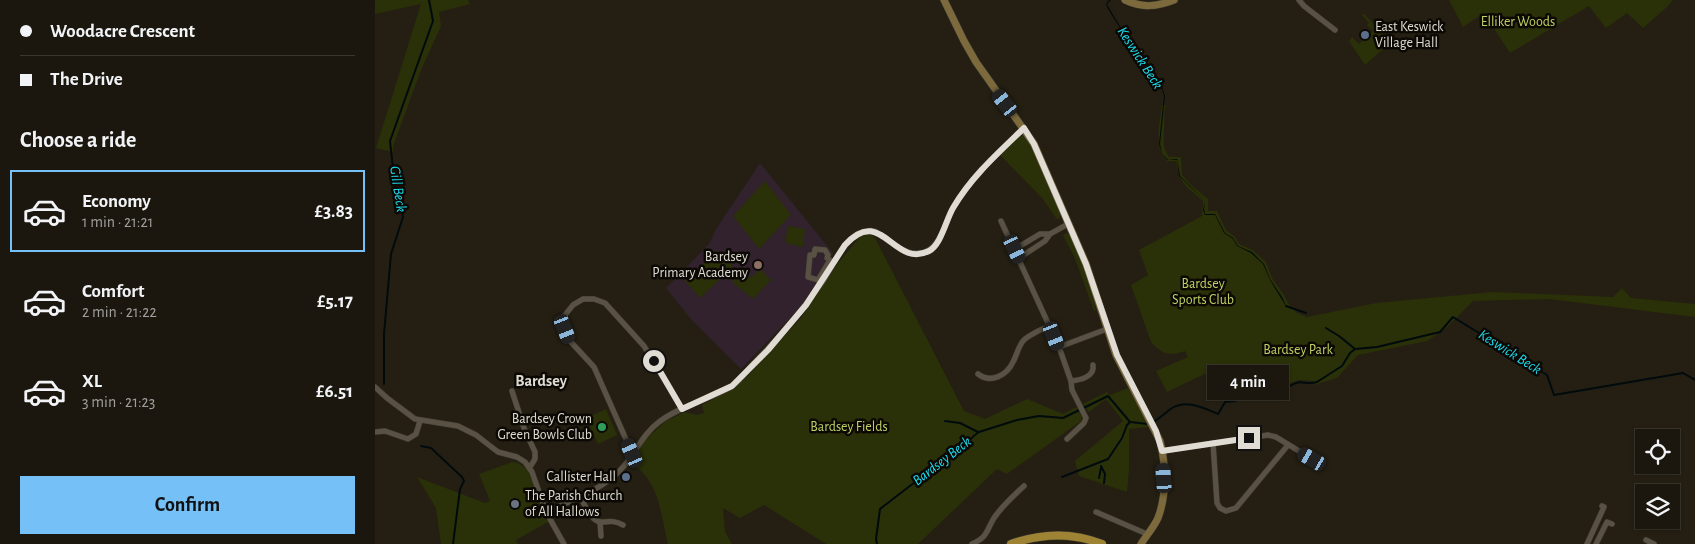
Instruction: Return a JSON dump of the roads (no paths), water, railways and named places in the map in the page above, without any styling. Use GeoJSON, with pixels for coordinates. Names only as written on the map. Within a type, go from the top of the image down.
{"type":"FeatureCollection","features":[{"type":"Feature","properties":{"kind":"main road"},"geometry":{"type":"LineString","coordinates":[[1011,544],[1036,537],[1067,535],[1083,537],[1102,544]]}},
{"type":"Feature","properties":{"kind":"street"},"geometry":{"type":"LineString","coordinates":[[944,0],[976,62],[1034,144],[1086,264],[1119,360],[1152,423],[1162,451],[1165,492],[1157,519],[1141,544]]}},
{"type":"Feature","properties":{"kind":"street"},"geometry":{"type":"LineString","coordinates":[[1125,0],[1145,6],[1160,5],[1173,0]]}},
{"type":"Feature","properties":{"kind":"street"},"geometry":{"type":"LineString","coordinates":[[1299,0],[1335,30]]}},
{"type":"Feature","properties":{"kind":"street"},"geometry":{"type":"LineString","coordinates":[[546,512],[580,496],[613,476],[624,466],[645,436],[659,422],[732,386],[768,350],[806,305],[845,245],[858,234],[868,230],[874,231],[908,253],[922,253],[934,248],[954,206],[972,181],[990,160],[1024,128]]}},
{"type":"Feature","properties":{"kind":"street"},"geometry":{"type":"LineString","coordinates":[[1001,221],[1050,325],[1071,381],[1072,390],[1084,412],[1086,421],[1067,439]]}},
{"type":"Feature","properties":{"kind":"street"},"geometry":{"type":"LineString","coordinates":[[1019,258],[1045,241],[1050,234],[1068,224]]}},
{"type":"Feature","properties":{"kind":"street"},"geometry":{"type":"LineString","coordinates":[[1015,249],[1041,234],[1050,234]]}},
{"type":"Feature","properties":{"kind":"street"},"geometry":{"type":"LineString","coordinates":[[815,249],[825,250],[828,254],[827,258],[830,260],[818,280],[808,277],[809,255],[814,255],[815,249]]}},
{"type":"Feature","properties":{"kind":"street"},"geometry":{"type":"LineString","coordinates":[[632,453],[594,367],[570,341],[567,335],[565,315],[573,305],[583,299],[594,299],[605,303],[643,346],[664,376],[682,409]]}},
{"type":"Feature","properties":{"kind":"street"},"geometry":{"type":"LineString","coordinates":[[978,374],[988,380],[1000,375],[1012,364],[1025,338],[1050,325]]}},
{"type":"Feature","properties":{"kind":"street"},"geometry":{"type":"LineString","coordinates":[[1059,347],[1107,329]]}},
{"type":"Feature","properties":{"kind":"street"},"geometry":{"type":"LineString","coordinates":[[1071,381],[1091,374],[1093,372],[1093,365]]}},
{"type":"Feature","properties":{"kind":"street"},"geometry":{"type":"LineString","coordinates":[[375,387],[409,416],[420,421],[463,428],[477,435],[498,452],[521,459],[530,467],[546,512],[564,544]]}},
{"type":"Feature","properties":{"kind":"street"},"geometry":{"type":"LineString","coordinates":[[512,391],[523,428],[535,452],[535,459],[530,467]]}},
{"type":"Feature","properties":{"kind":"street"},"geometry":{"type":"LineString","coordinates":[[375,432],[385,431],[408,439],[416,434],[420,421]]}},
{"type":"Feature","properties":{"kind":"street"},"geometry":{"type":"LineString","coordinates":[[1162,451],[1268,435],[1276,437],[1312,459]]}},
{"type":"Feature","properties":{"kind":"street"},"geometry":{"type":"LineString","coordinates":[[1213,443],[1217,503],[1220,508],[1227,511],[1236,508],[1288,445]]}},
{"type":"Feature","properties":{"kind":"street"},"geometry":{"type":"LineString","coordinates":[[972,544],[983,538],[994,518],[1024,486]]}},
{"type":"Feature","properties":{"kind":"street"},"geometry":{"type":"LineString","coordinates":[[580,496],[595,520],[600,522],[613,521],[623,524]]}},
{"type":"Feature","properties":{"kind":"street"},"geometry":{"type":"LineString","coordinates":[[1587,544],[1605,507],[1602,506]]}},
{"type":"Feature","properties":{"kind":"street"},"geometry":{"type":"LineString","coordinates":[[1096,512],[1147,534]]}},
{"type":"Feature","properties":{"kind":"street"},"geometry":{"type":"LineString","coordinates":[[600,522],[601,536]]}},
{"type":"Feature","properties":{"kind":"street"},"geometry":{"type":"LineString","coordinates":[[1596,544],[1607,522],[1612,524]]}},
{"type":"Feature","properties":{"kind":"street"},"geometry":{"type":"LineString","coordinates":[[1646,540],[1654,544]]}},
{"type":"Feature","properties":{"kind":"waterway","name":"Gill Beck"},"geometry":{"type":"LineString","coordinates":[[384,384],[384,334],[391,254],[403,217],[395,186],[390,141],[433,21],[429,0]]}},
{"type":"Feature","properties":{"kind":"waterway","name":"Keswick Beck"},"geometry":{"type":"LineString","coordinates":[[1286,306],[1306,313]]}},
{"type":"Feature","properties":{"kind":"waterway","name":"Keswick Beck"},"geometry":{"type":"LineString","coordinates":[[1326,328],[1355,349],[1377,347],[1440,332],[1453,317],[1547,375],[1554,395],[1683,373],[1695,380]]}},
{"type":"Feature","properties":{"kind":"waterway","name":"Bardsey Beck"},"geometry":{"type":"LineString","coordinates":[[1152,423],[1178,405],[1195,405],[1218,414],[1225,402],[1235,401],[1242,395],[1262,392],[1283,384],[1290,386],[1300,382],[1317,382],[1342,366],[1350,353],[1355,349]]}},
{"type":"Feature","properties":{"kind":"waterway","name":"Bardsey Beck"},"geometry":{"type":"LineString","coordinates":[[877,544],[880,509],[962,448],[979,432],[1017,420],[1039,416],[1063,418],[1108,396],[1130,422],[1148,424]]}},
{"type":"Feature","properties":{"kind":"waterway"},"geometry":{"type":"LineString","coordinates":[[945,421],[960,423],[978,432]]}},
{"type":"Feature","properties":{"kind":"waterway"},"geometry":{"type":"LineString","coordinates":[[1062,477],[1108,459],[1130,422]]}},
{"type":"Feature","properties":{"kind":"waterway","name":"Gill Beck"},"geometry":{"type":"LineString","coordinates":[[421,446],[431,448],[464,481],[460,489],[453,544]]}},
{"type":"Feature","properties":{"kind":"waterway"},"geometry":{"type":"LineString","coordinates":[[1101,466],[1105,474],[1104,483]]}},
{"type":"Feature","properties":{"kind":"waterway"},"geometry":{"type":"LineString","coordinates":[[1099,478],[1101,468]]}},
{"type":"Feature","properties":{"kind":"place","name":"East Keswick Village Hall"},"geometry":{"type":"Point","coordinates":[1365,35]}},
{"type":"Feature","properties":{"kind":"place","name":"Bardsey Primary Academy"},"geometry":{"type":"Point","coordinates":[758,265]}},
{"type":"Feature","properties":{"kind":"place","name":"Bardsey Crown Green Bowls Club"},"geometry":{"type":"Point","coordinates":[602,427]}},
{"type":"Feature","properties":{"kind":"place","name":"Callister Hall"},"geometry":{"type":"Point","coordinates":[626,477]}},
{"type":"Feature","properties":{"kind":"place","name":"The Parish Church of All Hallows"},"geometry":{"type":"Point","coordinates":[515,504]}},
{"type":"Feature","properties":{"kind":"district","name":"Bardsey"},"geometry":{"type":"Point","coordinates":[541,381]}},
{"type":"Feature","properties":{"kind":"park label","name":"Elliker Woods"},"geometry":{"type":"Point","coordinates":[1518,22]}},
{"type":"Feature","properties":{"kind":"park label","name":"Bardsey Sports Club"},"geometry":{"type":"Point","coordinates":[1203,292]}},
{"type":"Feature","properties":{"kind":"park label","name":"Bardsey Park"},"geometry":{"type":"Point","coordinates":[1298,350]}},
{"type":"Feature","properties":{"kind":"park label","name":"Bardsey Fields"},"geometry":{"type":"Point","coordinates":[849,427]}}]}
